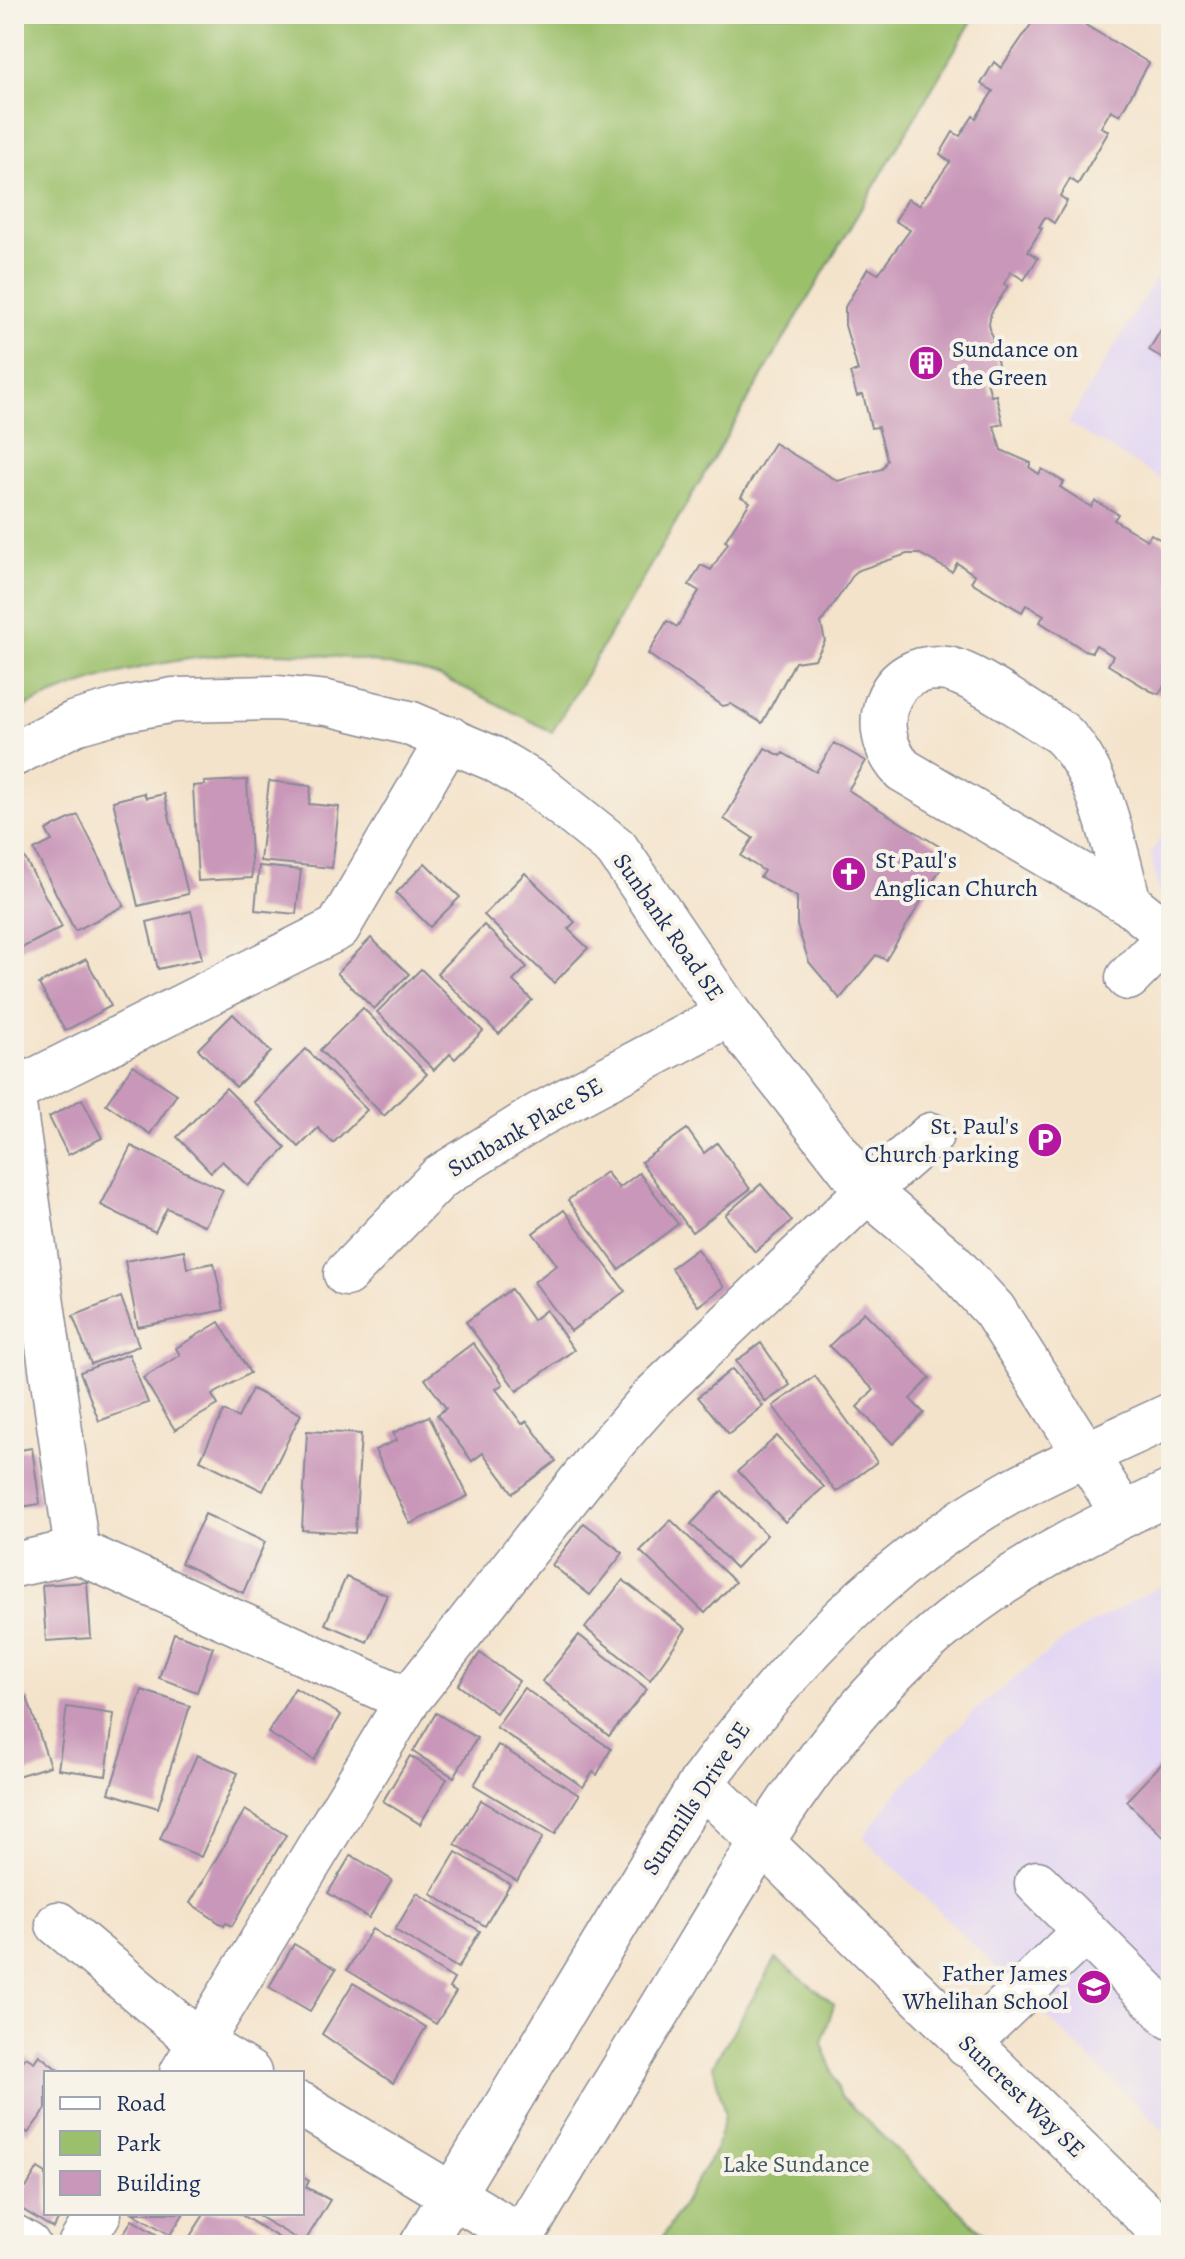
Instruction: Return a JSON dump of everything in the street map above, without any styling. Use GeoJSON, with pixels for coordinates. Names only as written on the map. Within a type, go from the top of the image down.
{"type":"FeatureCollection","features":[{"type":"Feature","properties":{"kind":"street"},"geometry":{"type":"LineString","coordinates":[[1128,978],[1170,936],[1129,903],[903,770],[891,758],[881,726],[884,709],[902,681],[933,669],[949,669],[1047,725],[1073,745],[1086,766],[1108,828],[1129,903]]}},
{"type":"Feature","properties":{"kind":"street","name":"Sunbank Road SE"},"geometry":{"type":"LineString","coordinates":[[14,754],[75,723],[124,709],[225,697],[327,703],[369,711],[449,738],[537,785],[616,848],[729,1014],[867,1191],[945,1257],[994,1310],[1124,1515]]}},
{"type":"Feature","properties":{"kind":"street"},"geometry":{"type":"LineString","coordinates":[[14,1091],[338,928],[449,738]]}},
{"type":"Feature","properties":{"kind":"street","name":"Sunbank Place SE"},"geometry":{"type":"LineString","coordinates":[[346,1274],[440,1177],[539,1115],[729,1014]]}},
{"type":"Feature","properties":{"kind":"street"},"geometry":{"type":"LineString","coordinates":[[14,1105],[77,1551]]}},
{"type":"Feature","properties":{"kind":"street"},"geometry":{"type":"LineString","coordinates":[[191,2058],[408,1700],[594,1464],[654,1396],[867,1191],[931,1135]]}},
{"type":"Feature","properties":{"kind":"street","name":"Sunmills Drive SE"},"geometry":{"type":"LineString","coordinates":[[422,2245],[701,1783],[752,1714],[828,1628],[948,1531],[1011,1492],[1171,1415]]}},
{"type":"Feature","properties":{"kind":"street"},"geometry":{"type":"LineString","coordinates":[[304,2106],[451,2195],[519,2241],[761,1842],[806,1775],[842,1731],[936,1633],[1047,1553],[1171,1492]]}},
{"type":"Feature","properties":{"kind":"street"},"geometry":{"type":"LineString","coordinates":[[14,1565],[77,1551],[408,1700]]}},
{"type":"Feature","properties":{"kind":"street","name":"Suncrest Way SE"},"geometry":{"type":"LineString","coordinates":[[701,1783],[1171,2240]]}},
{"type":"Feature","properties":{"kind":"street"},"geometry":{"type":"LineString","coordinates":[[1037,1883],[1171,2017]]}},
{"type":"Feature","properties":{"kind":"street"},"geometry":{"type":"LineString","coordinates":[[58,1924],[191,2058],[241,2071]]}},
{"type":"Feature","properties":{"kind":"street"},"geometry":{"type":"LineString","coordinates":[[967,2044],[1085,1931]]}},
{"type":"Feature","properties":{"kind":"street"},"geometry":{"type":"LineString","coordinates":[[80,2245],[98,2215]]}},
{"type":"Feature","properties":{"kind":"street"},"geometry":{"type":"LineString","coordinates":[[14,2237],[28,2245]]}},
{"type":"Feature","properties":{"kind":"shaded area"},"geometry":{"type":"Polygon","coordinates":[[[1171,253],[1171,485],[1068,423],[1171,253]]]}},
{"type":"Feature","properties":{"kind":"shaded area"},"geometry":{"type":"Polygon","coordinates":[[[1171,820],[1171,901],[1159,893],[1151,854],[1171,820]]]}},
{"type":"Feature","properties":{"kind":"shaded area","name":"Father James Whelihan School"},"geometry":{"type":"Polygon","coordinates":[[[1171,1580],[1171,2138],[863,1837],[899,1790],[974,1711],[1066,1638],[1171,1580]]]}},
{"type":"Feature","properties":{"kind":"green space"},"geometry":{"type":"Polygon","coordinates":[[[14,14],[976,14],[552,732],[431,674],[342,657],[294,654],[198,658],[150,666],[104,677],[14,712],[14,14]]]}},
{"type":"Feature","properties":{"kind":"green space","name":"Lake Sundance"},"geometry":{"type":"Polygon","coordinates":[[[776,1959],[834,2004],[822,2043],[841,2096],[995,2245],[658,2245],[716,2149],[725,2115],[713,2065],[776,1959]]]}},
{"type":"Feature","properties":{"kind":"building","name":"Sundance on the Green"},"geometry":{"type":"Polygon","coordinates":[[[1023,14],[1067,14],[1149,63],[1120,115],[1111,110],[1101,127],[1109,131],[1078,184],[1070,179],[1060,196],[1067,201],[1054,223],[1045,217],[1039,227],[1042,228],[1028,251],[1038,258],[1024,280],[1011,272],[1004,284],[1008,286],[991,313],[989,324],[1001,378],[987,381],[991,396],[996,395],[1003,424],[994,426],[1001,450],[1031,463],[1029,467],[1039,474],[1042,469],[1064,482],[1060,487],[1091,507],[1095,501],[1118,514],[1114,520],[1147,540],[1151,534],[1171,546],[1171,675],[1159,694],[1151,691],[1108,665],[1113,656],[1096,645],[1092,652],[1084,650],[1040,622],[1044,615],[1026,605],[1022,612],[971,582],[975,575],[957,563],[952,572],[920,554],[907,554],[856,571],[821,623],[825,641],[815,659],[795,662],[762,723],[731,704],[723,706],[648,654],[667,621],[677,627],[699,591],[689,585],[701,565],[711,570],[728,543],[725,541],[750,502],[741,497],[774,443],[838,481],[882,469],[887,460],[878,427],[871,428],[863,394],[857,396],[850,373],[858,371],[845,325],[845,307],[868,268],[878,274],[910,230],[895,221],[908,199],[919,205],[950,162],[940,154],[953,132],[960,136],[973,116],[976,118],[993,91],[981,84],[994,62],[1001,68],[1032,23],[1022,17],[1023,14]]]}},
{"type":"Feature","properties":{"kind":"building"},"geometry":{"type":"Polygon","coordinates":[[[1171,313],[1171,363],[1149,350],[1171,313]]]}},
{"type":"Feature","properties":{"kind":"building","name":"St Paul's Anglican Church"},"geometry":{"type":"Polygon","coordinates":[[[834,743],[866,761],[848,790],[950,853],[886,960],[876,955],[840,999],[809,962],[797,925],[797,897],[760,877],[764,871],[741,856],[753,838],[724,819],[765,748],[781,756],[783,753],[816,772],[834,743]]]}},
{"type":"Feature","properties":{"kind":"building"},"geometry":{"type":"Polygon","coordinates":[[[247,780],[252,878],[198,881],[193,786],[205,785],[204,782],[247,780]]]}},
{"type":"Feature","properties":{"kind":"building"},"geometry":{"type":"Polygon","coordinates":[[[269,781],[311,786],[309,804],[339,807],[332,868],[260,861],[269,781]]]}},
{"type":"Feature","properties":{"kind":"building"},"geometry":{"type":"Polygon","coordinates":[[[144,793],[146,798],[164,794],[188,894],[138,906],[113,801],[144,793]]]}},
{"type":"Feature","properties":{"kind":"building"},"geometry":{"type":"Polygon","coordinates":[[[78,815],[124,906],[75,931],[34,850],[52,841],[46,830],[78,815]]]}},
{"type":"Feature","properties":{"kind":"building"},"geometry":{"type":"Polygon","coordinates":[[[23,855],[62,927],[14,952],[14,860],[23,855]]]}},
{"type":"Feature","properties":{"kind":"building"},"geometry":{"type":"Polygon","coordinates":[[[425,863],[460,897],[430,927],[396,893],[425,863]]]}},
{"type":"Feature","properties":{"kind":"building"},"geometry":{"type":"Polygon","coordinates":[[[259,866],[301,870],[296,914],[255,910],[259,866]]]}},
{"type":"Feature","properties":{"kind":"building"},"geometry":{"type":"Polygon","coordinates":[[[525,873],[575,922],[568,929],[588,948],[554,983],[484,915],[525,873]]]}},
{"type":"Feature","properties":{"kind":"building"},"geometry":{"type":"Polygon","coordinates":[[[191,911],[202,959],[158,969],[147,922],[191,911]]]}},
{"type":"Feature","properties":{"kind":"building"},"geometry":{"type":"Polygon","coordinates":[[[484,925],[527,967],[513,981],[532,1000],[499,1034],[437,973],[484,925]]]}},
{"type":"Feature","properties":{"kind":"building"},"geometry":{"type":"Polygon","coordinates":[[[371,938],[409,974],[374,1009],[337,973],[371,938]]]}},
{"type":"Feature","properties":{"kind":"building"},"geometry":{"type":"Polygon","coordinates":[[[86,959],[111,1006],[65,1031],[39,984],[86,959]]]}},
{"type":"Feature","properties":{"kind":"building"},"geometry":{"type":"Polygon","coordinates":[[[421,969],[483,1031],[455,1059],[450,1054],[434,1070],[377,1012],[421,969]]]}},
{"type":"Feature","properties":{"kind":"building"},"geometry":{"type":"Polygon","coordinates":[[[363,1008],[427,1074],[384,1116],[320,1050],[363,1008]]]}},
{"type":"Feature","properties":{"kind":"building"},"geometry":{"type":"Polygon","coordinates":[[[233,1014],[271,1052],[236,1087],[198,1049],[233,1014]]]}},
{"type":"Feature","properties":{"kind":"building"},"geometry":{"type":"Polygon","coordinates":[[[306,1049],[367,1110],[333,1143],[318,1128],[299,1147],[254,1102],[306,1049]]]}},
{"type":"Feature","properties":{"kind":"building"},"geometry":{"type":"Polygon","coordinates":[[[133,1065],[177,1094],[150,1134],[106,1104],[133,1065]]]}},
{"type":"Feature","properties":{"kind":"building"},"geometry":{"type":"Polygon","coordinates":[[[226,1088],[286,1148],[248,1186],[222,1161],[211,1172],[177,1137],[226,1088]]]}},
{"type":"Feature","properties":{"kind":"building"},"geometry":{"type":"Polygon","coordinates":[[[82,1099],[102,1138],[68,1155],[49,1117],[82,1099]]]}},
{"type":"Feature","properties":{"kind":"building"},"geometry":{"type":"Polygon","coordinates":[[[687,1129],[704,1153],[717,1143],[750,1189],[692,1232],[641,1162],[687,1129]]]}},
{"type":"Feature","properties":{"kind":"building"},"geometry":{"type":"Polygon","coordinates":[[[131,1146],[223,1190],[205,1226],[167,1208],[155,1232],[101,1205],[131,1146]]]}},
{"type":"Feature","properties":{"kind":"building"},"geometry":{"type":"Polygon","coordinates":[[[606,1172],[619,1188],[639,1173],[678,1224],[619,1269],[568,1200],[606,1172]]]}},
{"type":"Feature","properties":{"kind":"building"},"geometry":{"type":"Polygon","coordinates":[[[761,1184],[792,1221],[755,1252],[725,1215],[761,1184]]]}},
{"type":"Feature","properties":{"kind":"building"},"geometry":{"type":"Polygon","coordinates":[[[564,1210],[625,1291],[571,1331],[534,1282],[557,1265],[533,1233],[564,1210]]]}},
{"type":"Feature","properties":{"kind":"building"},"geometry":{"type":"Polygon","coordinates":[[[697,1249],[724,1287],[698,1306],[671,1268],[697,1249]]]}},
{"type":"Feature","properties":{"kind":"building"},"geometry":{"type":"Polygon","coordinates":[[[184,1250],[187,1268],[214,1263],[224,1310],[138,1327],[125,1261],[184,1250]]]}},
{"type":"Feature","properties":{"kind":"building"},"geometry":{"type":"Polygon","coordinates":[[[511,1289],[533,1320],[546,1310],[574,1350],[517,1391],[466,1322],[511,1289]]]}},
{"type":"Feature","properties":{"kind":"building"},"geometry":{"type":"Polygon","coordinates":[[[121,1297],[139,1346],[91,1364],[73,1316],[121,1297]]]}},
{"type":"Feature","properties":{"kind":"building"},"geometry":{"type":"Polygon","coordinates":[[[864,1312],[930,1378],[910,1399],[924,1413],[893,1444],[857,1407],[874,1390],[829,1346],[864,1312]]]}},
{"type":"Feature","properties":{"kind":"building"},"geometry":{"type":"Polygon","coordinates":[[[219,1322],[250,1373],[212,1395],[218,1405],[175,1430],[143,1378],[180,1355],[176,1348],[219,1322]]]}},
{"type":"Feature","properties":{"kind":"building"},"geometry":{"type":"Polygon","coordinates":[[[473,1343],[503,1384],[496,1389],[522,1424],[527,1421],[556,1461],[513,1493],[483,1453],[472,1461],[437,1415],[446,1408],[425,1379],[473,1343]]]}},
{"type":"Feature","properties":{"kind":"building"},"geometry":{"type":"Polygon","coordinates":[[[761,1343],[790,1385],[766,1402],[736,1361],[761,1343]]]}},
{"type":"Feature","properties":{"kind":"building"},"geometry":{"type":"Polygon","coordinates":[[[129,1354],[148,1403],[99,1421],[80,1372],[129,1354]]]}},
{"type":"Feature","properties":{"kind":"building"},"geometry":{"type":"Polygon","coordinates":[[[732,1369],[763,1406],[729,1434],[698,1397],[732,1369]]]}},
{"type":"Feature","properties":{"kind":"building"},"geometry":{"type":"Polygon","coordinates":[[[815,1376],[877,1462],[836,1492],[773,1406],[815,1376]]]}},
{"type":"Feature","properties":{"kind":"building"},"geometry":{"type":"Polygon","coordinates":[[[252,1389],[301,1414],[263,1491],[200,1460],[224,1411],[238,1418],[252,1389]]]}},
{"type":"Feature","properties":{"kind":"building"},"geometry":{"type":"Polygon","coordinates":[[[429,1416],[468,1496],[410,1524],[375,1450],[397,1440],[393,1433],[429,1416]]]}},
{"type":"Feature","properties":{"kind":"building"},"geometry":{"type":"Polygon","coordinates":[[[307,1431],[361,1434],[355,1533],[302,1530],[307,1431]]]}},
{"type":"Feature","properties":{"kind":"building"},"geometry":{"type":"Polygon","coordinates":[[[777,1436],[824,1487],[785,1522],[738,1471],[777,1436]]]}},
{"type":"Feature","properties":{"kind":"building"},"geometry":{"type":"Polygon","coordinates":[[[32,1448],[40,1504],[14,1508],[14,1451],[32,1448]]]}},
{"type":"Feature","properties":{"kind":"building"},"geometry":{"type":"Polygon","coordinates":[[[722,1491],[767,1535],[736,1568],[691,1524],[722,1491]]]}},
{"type":"Feature","properties":{"kind":"building"},"geometry":{"type":"Polygon","coordinates":[[[205,1514],[265,1542],[243,1593],[181,1563],[205,1514]]]}},
{"type":"Feature","properties":{"kind":"building"},"geometry":{"type":"Polygon","coordinates":[[[671,1520],[735,1582],[705,1613],[640,1551],[671,1520]]]}},
{"type":"Feature","properties":{"kind":"building"},"geometry":{"type":"Polygon","coordinates":[[[584,1523],[623,1553],[590,1595],[552,1565],[584,1523]]]}},
{"type":"Feature","properties":{"kind":"building"},"geometry":{"type":"Polygon","coordinates":[[[346,1577],[387,1595],[367,1642],[325,1624],[346,1577]]]}},
{"type":"Feature","properties":{"kind":"building"},"geometry":{"type":"Polygon","coordinates":[[[623,1580],[686,1629],[650,1680],[585,1628],[623,1580]]]}},
{"type":"Feature","properties":{"kind":"building"},"geometry":{"type":"Polygon","coordinates":[[[87,1582],[91,1638],[46,1641],[42,1585],[87,1582]]]}},
{"type":"Feature","properties":{"kind":"building"},"geometry":{"type":"Polygon","coordinates":[[[174,1633],[213,1647],[197,1692],[159,1678],[174,1633]]]}},
{"type":"Feature","properties":{"kind":"building"},"geometry":{"type":"Polygon","coordinates":[[[579,1635],[647,1689],[609,1736],[542,1681],[579,1635]]]}},
{"type":"Feature","properties":{"kind":"building"},"geometry":{"type":"Polygon","coordinates":[[[480,1653],[519,1681],[496,1713],[458,1685],[480,1653]]]}},
{"type":"Feature","properties":{"kind":"building"},"geometry":{"type":"Polygon","coordinates":[[[295,1688],[341,1715],[314,1760],[268,1733],[295,1688]]]}},
{"type":"Feature","properties":{"kind":"building"},"geometry":{"type":"Polygon","coordinates":[[[524,1688],[611,1749],[597,1775],[593,1772],[583,1787],[496,1727],[524,1688]]]}},
{"type":"Feature","properties":{"kind":"building"},"geometry":{"type":"Polygon","coordinates":[[[142,1690],[190,1706],[158,1808],[109,1793],[142,1690]]]}},
{"type":"Feature","properties":{"kind":"building"},"geometry":{"type":"Polygon","coordinates":[[[27,1697],[50,1766],[14,1777],[14,1702],[27,1697]]]}},
{"type":"Feature","properties":{"kind":"building"},"geometry":{"type":"Polygon","coordinates":[[[67,1707],[114,1714],[106,1776],[58,1769],[67,1707]]]}},
{"type":"Feature","properties":{"kind":"building"},"geometry":{"type":"Polygon","coordinates":[[[436,1713],[477,1738],[454,1777],[413,1752],[436,1713]]]}},
{"type":"Feature","properties":{"kind":"building"},"geometry":{"type":"Polygon","coordinates":[[[498,1745],[579,1795],[555,1834],[474,1785],[498,1745]]]}},
{"type":"Feature","properties":{"kind":"building"},"geometry":{"type":"Polygon","coordinates":[[[1171,1754],[1171,1844],[1126,1801],[1171,1754]]]}},
{"type":"Feature","properties":{"kind":"building"},"geometry":{"type":"Polygon","coordinates":[[[197,1755],[238,1773],[201,1857],[160,1839],[197,1755]]]}},
{"type":"Feature","properties":{"kind":"building"},"geometry":{"type":"Polygon","coordinates":[[[410,1756],[447,1779],[420,1824],[383,1801],[410,1756]]]}},
{"type":"Feature","properties":{"kind":"building"},"geometry":{"type":"Polygon","coordinates":[[[481,1800],[543,1837],[517,1881],[455,1844],[481,1800]]]}},
{"type":"Feature","properties":{"kind":"building"},"geometry":{"type":"Polygon","coordinates":[[[245,1810],[286,1835],[232,1926],[226,1923],[224,1926],[190,1903],[245,1810]]]}},
{"type":"Feature","properties":{"kind":"building"},"geometry":{"type":"Polygon","coordinates":[[[456,1852],[510,1884],[485,1926],[431,1894],[456,1852]]]}},
{"type":"Feature","properties":{"kind":"building"},"geometry":{"type":"Polygon","coordinates":[[[351,1855],[392,1880],[369,1918],[328,1893],[351,1855]]]}},
{"type":"Feature","properties":{"kind":"building"},"geometry":{"type":"Polygon","coordinates":[[[417,1893],[480,1931],[458,1968],[395,1930],[417,1893]]]}},
{"type":"Feature","properties":{"kind":"building"},"geometry":{"type":"Polygon","coordinates":[[[372,1929],[454,1979],[449,1988],[456,1992],[436,2024],[347,1970],[372,1929]]]}},
{"type":"Feature","properties":{"kind":"building"},"geometry":{"type":"Polygon","coordinates":[[[294,1944],[336,1969],[310,2011],[269,1987],[294,1944]]]}},
{"type":"Feature","properties":{"kind":"building"},"geometry":{"type":"Polygon","coordinates":[[[353,1983],[426,2027],[393,2083],[322,2034],[353,1983]]]}},
{"type":"Feature","properties":{"kind":"building"},"geometry":{"type":"Polygon","coordinates":[[[39,2055],[59,2071],[44,2071],[44,2112],[28,2133],[14,2123],[14,2073],[26,2057],[34,2062],[39,2055]]]}},
{"type":"Feature","properties":{"kind":"building"},"geometry":{"type":"Polygon","coordinates":[[[38,2168],[44,2172],[44,2215],[62,2215],[53,2228],[15,2205],[14,2189],[21,2186],[26,2188],[38,2168]]]}},
{"type":"Feature","properties":{"kind":"building"},"geometry":{"type":"Polygon","coordinates":[[[304,2178],[309,2181],[306,2187],[330,2200],[304,2243],[256,2215],[304,2215],[304,2178]]]}},
{"type":"Feature","properties":{"kind":"building"},"geometry":{"type":"Polygon","coordinates":[[[136,2215],[183,2215],[170,2235],[136,2215]]]}},
{"type":"Feature","properties":{"kind":"building"},"geometry":{"type":"Polygon","coordinates":[[[204,2215],[241,2215],[291,2245],[194,2245],[187,2241],[204,2215]]]}},
{"type":"Feature","properties":{"kind":"building"},"geometry":{"type":"Polygon","coordinates":[[[132,2220],[174,2245],[116,2245],[132,2220]]]}},
{"type":"Feature","properties":{"kind":"place","name":"Sundance on the Green"},"geometry":{"type":"Point","coordinates":[926,363]}},
{"type":"Feature","properties":{"kind":"place","name":"St Paul's Anglican Church"},"geometry":{"type":"Point","coordinates":[849,874]}},
{"type":"Feature","properties":{"kind":"place","name":"St. Paul's Church parking"},"geometry":{"type":"Point","coordinates":[1045,1140]}},
{"type":"Feature","properties":{"kind":"place","name":"Father James Whelihan School"},"geometry":{"type":"Point","coordinates":[1094,1987]}}]}
